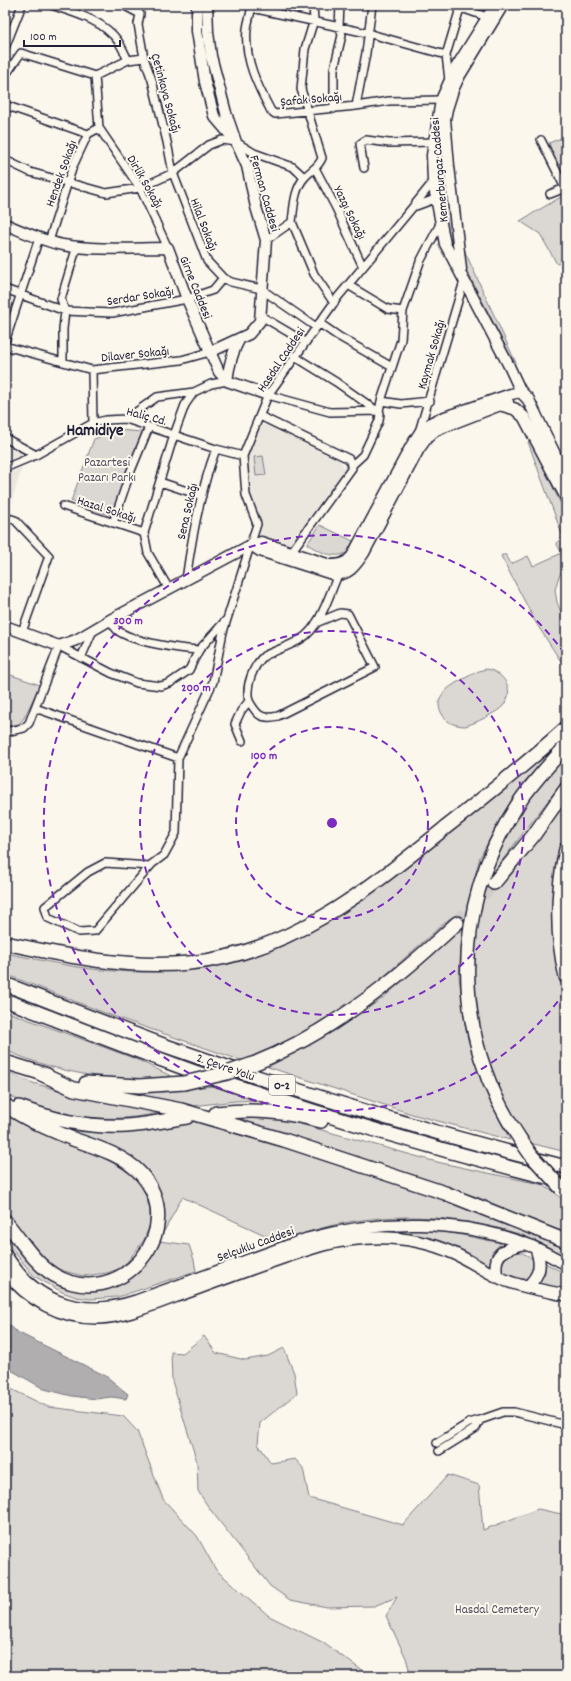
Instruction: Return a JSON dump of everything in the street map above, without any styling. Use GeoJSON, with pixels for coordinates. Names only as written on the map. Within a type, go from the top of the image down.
{"type":"FeatureCollection","features":[{"type":"Feature","properties":{"kind":"highway"},"geometry":{"type":"LineString","coordinates":[[5,943],[98,961],[152,965],[214,960],[265,946],[315,922],[367,888],[489,794],[566,728]]}},
{"type":"Feature","properties":{"kind":"highway"},"geometry":{"type":"LineString","coordinates":[[564,1188],[531,1155],[499,1104],[488,1079],[479,1050],[469,1003],[467,967],[468,944],[477,892],[498,838],[531,785],[566,746]]}},
{"type":"Feature","properties":{"kind":"highway"},"geometry":{"type":"LineString","coordinates":[[494,883],[533,836],[566,789]]}},
{"type":"Feature","properties":{"kind":"highway"},"geometry":{"type":"LineString","coordinates":[[566,849],[561,872],[559,908],[562,959],[566,977]]}},
{"type":"Feature","properties":{"kind":"highway"},"geometry":{"type":"LineString","coordinates":[[5,1062],[39,1073],[97,1085],[139,1086],[184,1083],[227,1073],[253,1064],[287,1049],[336,1020],[397,976],[457,923]]}},
{"type":"Feature","properties":{"kind":"highway","name":"2. Çevre Yolu"},"geometry":{"type":"LineString","coordinates":[[5,984],[129,1032],[257,1077],[436,1132],[566,1167]]}},
{"type":"Feature","properties":{"kind":"highway","name":"2. Çevre Yolu"},"geometry":{"type":"LineString","coordinates":[[5,1000],[196,1072],[292,1104],[478,1160],[564,1188]]}},
{"type":"Feature","properties":{"kind":"highway"},"geometry":{"type":"LineString","coordinates":[[39,1073],[74,1089],[157,1105],[208,1117],[313,1149],[445,1193],[566,1241]]}},
{"type":"Feature","properties":{"kind":"highway"},"geometry":{"type":"LineString","coordinates":[[5,1100],[33,1112],[69,1122],[90,1125],[127,1126],[187,1117]]}},
{"type":"Feature","properties":{"kind":"highway"},"geometry":{"type":"LineString","coordinates":[[5,1106],[33,1122],[126,1161],[141,1174],[146,1182],[156,1204],[158,1215],[153,1241],[148,1252],[138,1264],[121,1277],[95,1285],[74,1283],[54,1275],[38,1262],[5,1221]]}},
{"type":"Feature","properties":{"kind":"highway"},"geometry":{"type":"LineString","coordinates":[[216,1113],[251,1110],[274,1111],[292,1114],[354,1130],[382,1131]]}},
{"type":"Feature","properties":{"kind":"main road"},"geometry":{"type":"LineString","coordinates":[[521,392],[521,398],[534,433],[566,497]]}},
{"type":"Feature","properties":{"kind":"main road"},"geometry":{"type":"LineString","coordinates":[[521,392],[528,399],[566,478]]}},
{"type":"Feature","properties":{"kind":"main road"},"geometry":{"type":"LineString","coordinates":[[501,405],[510,407],[521,413],[534,433]]}},
{"type":"Feature","properties":{"kind":"main road","name":"Selçuklu Caddesi"},"geometry":{"type":"LineString","coordinates":[[5,1254],[25,1280],[46,1294],[70,1305],[97,1309],[112,1308],[130,1303],[307,1239],[347,1229],[394,1224],[439,1225],[484,1233],[524,1244],[566,1264]]}},
{"type":"Feature","properties":{"kind":"main road","name":"Selçuklu Caddesi"},"geometry":{"type":"LineString","coordinates":[[5,1271],[21,1289],[44,1305],[75,1316],[99,1318],[112,1317],[146,1307],[310,1249],[357,1238],[385,1236],[431,1245],[453,1253],[497,1277],[527,1287],[566,1295]]}},
{"type":"Feature","properties":{"kind":"main road"},"geometry":{"type":"LineString","coordinates":[[497,1277],[495,1266],[499,1255],[506,1249],[524,1244]]}},
{"type":"Feature","properties":{"kind":"main road"},"geometry":{"type":"LineString","coordinates":[[527,1287],[537,1276],[540,1270],[540,1263],[536,1249]]}},
{"type":"Feature","properties":{"kind":"street"},"geometry":{"type":"LineString","coordinates":[[5,48],[22,5]]}},
{"type":"Feature","properties":{"kind":"street"},"geometry":{"type":"LineString","coordinates":[[51,5],[88,18],[104,28],[118,41],[128,60]]}},
{"type":"Feature","properties":{"kind":"street","name":"Çetinkaya Sokağı"},"geometry":{"type":"LineString","coordinates":[[123,5],[140,14],[138,24],[144,58],[152,80],[168,142],[173,173]]}},
{"type":"Feature","properties":{"kind":"street","name":"Ferman Caddesi"},"geometry":{"type":"LineString","coordinates":[[197,5],[197,31],[205,82],[214,116],[236,142]]}},
{"type":"Feature","properties":{"kind":"street","name":"Ferman Caddesi"},"geometry":{"type":"LineString","coordinates":[[207,5],[211,56],[226,113],[236,142],[247,166],[256,206],[266,240],[265,276],[262,289],[261,316]]}},
{"type":"Feature","properties":{"kind":"street"},"geometry":{"type":"LineString","coordinates":[[313,5],[314,20],[305,49],[301,89],[321,154],[320,163],[304,177],[296,191],[292,222],[314,274],[334,303]]}},
{"type":"Feature","properties":{"kind":"street"},"geometry":{"type":"LineString","coordinates":[[334,109],[334,69],[342,35],[339,26],[340,5]]}},
{"type":"Feature","properties":{"kind":"street"},"geometry":{"type":"LineString","coordinates":[[356,106],[366,53],[372,5]]}},
{"type":"Feature","properties":{"kind":"street","name":"Kemerburgaz Caddesi"},"geometry":{"type":"LineString","coordinates":[[495,5],[449,80],[441,100],[432,155],[433,182],[435,199],[445,244],[509,366],[521,392]]}},
{"type":"Feature","properties":{"kind":"street","name":"Kemerburgaz Caddesi"},"geometry":{"type":"LineString","coordinates":[[463,279],[445,119],[453,90],[503,5]]}},
{"type":"Feature","properties":{"kind":"street"},"geometry":{"type":"LineString","coordinates":[[252,6],[368,32],[446,55]]}},
{"type":"Feature","properties":{"kind":"street","name":"Şafak Sokağı"},"geometry":{"type":"LineString","coordinates":[[252,6],[247,30],[248,58],[258,86],[271,111],[275,114],[334,109],[389,101],[441,100]]}},
{"type":"Feature","properties":{"kind":"street"},"geometry":{"type":"LineString","coordinates":[[449,80],[446,55],[458,6],[487,17]]}},
{"type":"Feature","properties":{"kind":"street"},"geometry":{"type":"LineString","coordinates":[[5,76],[21,53],[95,76],[128,60],[144,58]]}},
{"type":"Feature","properties":{"kind":"street"},"geometry":{"type":"LineString","coordinates":[[95,76],[99,128]]}},
{"type":"Feature","properties":{"kind":"street"},"geometry":{"type":"LineString","coordinates":[[5,105],[88,134]]}},
{"type":"Feature","properties":{"kind":"street","name":"Hendek Sokağı"},"geometry":{"type":"LineString","coordinates":[[49,241],[73,166],[88,134],[99,128]]}},
{"type":"Feature","properties":{"kind":"street","name":"Dirlik Sokağı"},"geometry":{"type":"LineString","coordinates":[[99,128],[140,188],[168,248]]}},
{"type":"Feature","properties":{"kind":"street"},"geometry":{"type":"LineString","coordinates":[[5,160],[30,172],[106,193],[140,188],[173,173],[209,145],[222,140],[236,142],[254,153],[293,167],[304,177]]}},
{"type":"Feature","properties":{"kind":"street"},"geometry":{"type":"LineString","coordinates":[[364,168],[360,144],[366,140],[389,143],[434,142]]}},
{"type":"Feature","properties":{"kind":"street"},"geometry":{"type":"LineString","coordinates":[[541,140],[565,188],[550,194]]}},
{"type":"Feature","properties":{"kind":"street"},"geometry":{"type":"LineString","coordinates":[[432,155],[438,151],[445,151],[448,154]]}},
{"type":"Feature","properties":{"kind":"street","name":"Yazgı Sokağı"},"geometry":{"type":"LineString","coordinates":[[315,168],[336,208],[363,267]]}},
{"type":"Feature","properties":{"kind":"street","name":"Hilal Sokağı"},"geometry":{"type":"LineString","coordinates":[[173,173],[206,261],[223,278]]}},
{"type":"Feature","properties":{"kind":"street","name":"Hasdal Caddesi"},"geometry":{"type":"LineString","coordinates":[[178,758],[213,682],[226,619],[257,524],[246,495],[243,456],[268,395],[294,356],[334,303],[433,182]]}},
{"type":"Feature","properties":{"kind":"street"},"geometry":{"type":"LineString","coordinates":[[435,199],[445,196],[452,190]]}},
{"type":"Feature","properties":{"kind":"street","name":"Hasdal Caddesi"},"geometry":{"type":"LineString","coordinates":[[412,208],[417,204],[435,199]]}},
{"type":"Feature","properties":{"kind":"street"},"geometry":{"type":"LineString","coordinates":[[266,240],[292,222]]}},
{"type":"Feature","properties":{"kind":"street","name":"Girne Caddesi"},"geometry":{"type":"LineString","coordinates":[[5,224],[49,241],[88,248],[168,248],[187,299],[210,352],[219,372],[227,380]]}},
{"type":"Feature","properties":{"kind":"street"},"geometry":{"type":"LineString","coordinates":[[351,466],[363,455],[379,421],[380,401],[401,340],[403,311],[420,262],[440,224]]}},
{"type":"Feature","properties":{"kind":"street"},"geometry":{"type":"LineString","coordinates":[[5,342],[39,238]]}},
{"type":"Feature","properties":{"kind":"street"},"geometry":{"type":"LineString","coordinates":[[63,362],[63,329],[65,311],[61,300],[77,246]]}},
{"type":"Feature","properties":{"kind":"street"},"geometry":{"type":"LineString","coordinates":[[223,278],[231,282],[262,289],[317,325],[392,367]]}},
{"type":"Feature","properties":{"kind":"street","name":"Serdar Sokağı"},"geometry":{"type":"LineString","coordinates":[[5,288],[65,311],[112,314],[187,299],[213,290],[223,278]]}},
{"type":"Feature","properties":{"kind":"street","name":"Kaymak Sokağı"},"geometry":{"type":"LineString","coordinates":[[418,434],[430,401],[463,279]]}},
{"type":"Feature","properties":{"kind":"street"},"geometry":{"type":"LineString","coordinates":[[348,285],[388,309],[403,311]]}},
{"type":"Feature","properties":{"kind":"street"},"geometry":{"type":"LineString","coordinates":[[210,352],[249,334],[260,321],[261,316],[305,342]]}},
{"type":"Feature","properties":{"kind":"street"},"geometry":{"type":"LineString","coordinates":[[227,380],[229,365],[234,349],[240,338]]}},
{"type":"Feature","properties":{"kind":"street","name":"Dilaver Sokağı"},"geometry":{"type":"LineString","coordinates":[[5,346],[92,370],[181,360],[210,352]]}},
{"type":"Feature","properties":{"kind":"street"},"geometry":{"type":"LineString","coordinates":[[294,356],[379,411]]}},
{"type":"Feature","properties":{"kind":"street"},"geometry":{"type":"LineString","coordinates":[[92,370],[93,423]]}},
{"type":"Feature","properties":{"kind":"street"},"geometry":{"type":"LineString","coordinates":[[126,419],[157,397],[194,392],[211,384],[227,380],[268,395],[330,412],[379,411]]}},
{"type":"Feature","properties":{"kind":"street"},"geometry":{"type":"LineString","coordinates":[[169,589],[148,553],[144,533],[174,435],[186,405],[194,392]]}},
{"type":"Feature","properties":{"kind":"street"},"geometry":{"type":"LineString","coordinates":[[289,556],[338,575],[348,571],[358,562],[419,449],[427,438],[442,428],[514,400],[521,392]]}},
{"type":"Feature","properties":{"kind":"street"},"geometry":{"type":"LineString","coordinates":[[58,646],[72,642],[110,620],[251,545],[260,551],[326,564],[338,565],[345,563],[352,556],[418,434],[428,425],[439,419],[511,394],[521,392]]}},
{"type":"Feature","properties":{"kind":"street"},"geometry":{"type":"LineString","coordinates":[[380,401],[401,404],[430,401]]}},
{"type":"Feature","properties":{"kind":"street"},"geometry":{"type":"LineString","coordinates":[[260,416],[349,459],[352,468],[289,556]]}},
{"type":"Feature","properties":{"kind":"street","name":"Haliç Cd."},"geometry":{"type":"LineString","coordinates":[[5,468],[36,455],[93,423],[106,420],[126,419],[216,449],[243,456]]}},
{"type":"Feature","properties":{"kind":"street"},"geometry":{"type":"LineString","coordinates":[[113,523],[148,427]]}},
{"type":"Feature","properties":{"kind":"street"},"geometry":{"type":"LineString","coordinates":[[5,438],[36,455]]}},
{"type":"Feature","properties":{"kind":"street","name":"Sena Sokağı"},"geometry":{"type":"LineString","coordinates":[[186,580],[190,548],[208,471],[216,449]]}},
{"type":"Feature","properties":{"kind":"street"},"geometry":{"type":"LineString","coordinates":[[160,482],[202,496]]}},
{"type":"Feature","properties":{"kind":"street","name":"Hazal Sokağı"},"geometry":{"type":"LineString","coordinates":[[63,506],[144,533]]}},
{"type":"Feature","properties":{"kind":"street"},"geometry":{"type":"LineString","coordinates":[[5,517],[15,520],[49,556],[22,632]]}},
{"type":"Feature","properties":{"kind":"street"},"geometry":{"type":"LineString","coordinates":[[316,623],[340,613],[348,614],[375,667],[278,716],[268,718],[262,716],[255,711],[250,701],[248,689],[254,670],[260,660],[274,651],[301,639],[309,633],[316,623],[338,575],[338,565]]}},
{"type":"Feature","properties":{"kind":"street"},"geometry":{"type":"LineString","coordinates":[[5,626],[58,646],[111,673],[137,683],[161,686],[170,683],[189,670],[199,650],[226,619]]}},
{"type":"Feature","properties":{"kind":"street"},"geometry":{"type":"LineString","coordinates":[[110,620],[116,630],[130,637],[184,650],[199,650]]}},
{"type":"Feature","properties":{"kind":"street"},"geometry":{"type":"LineString","coordinates":[[82,658],[93,630]]}},
{"type":"Feature","properties":{"kind":"street"},"geometry":{"type":"LineString","coordinates":[[5,732],[24,728],[29,723],[58,646]]}},
{"type":"Feature","properties":{"kind":"street"},"geometry":{"type":"LineString","coordinates":[[242,741],[235,724],[241,710],[250,701]]}},
{"type":"Feature","properties":{"kind":"street"},"geometry":{"type":"LineString","coordinates":[[35,708],[178,758],[176,833],[164,854],[152,864],[95,931],[79,932],[48,918],[45,907],[88,872],[105,863],[150,866],[152,864]]}},
{"type":"Feature","properties":{"kind":"street"},"geometry":{"type":"LineString","coordinates":[[437,1443],[469,1423],[503,1412],[514,1412],[566,1424]]}},
{"type":"Feature","properties":{"kind":"street"},"geometry":{"type":"LineString","coordinates":[[439,1452],[476,1428],[480,1420]]}},
{"type":"Feature","properties":{"kind":"shaded area"},"geometry":{"type":"Polygon","coordinates":[[[269,425],[340,461],[346,469],[293,543],[289,546],[264,538],[260,535],[260,517],[252,504],[247,459],[249,449],[259,427],[269,425]]]}},
{"type":"Feature","properties":{"kind":"shaded area"},"geometry":{"type":"Polygon","coordinates":[[[5,441],[26,453],[5,462],[5,441]]]}},
{"type":"Feature","properties":{"kind":"shaded area"},"geometry":{"type":"Polygon","coordinates":[[[22,468],[9,510],[5,509],[5,474],[22,468]]]}},
{"type":"Feature","properties":{"kind":"shaded area"},"geometry":{"type":"Polygon","coordinates":[[[5,1321],[17,1332],[106,1376],[128,1394],[126,1399],[111,1397],[96,1399],[72,1396],[44,1389],[11,1370],[5,1363],[5,1321]]]}},
{"type":"Feature","properties":{"kind":"green space"},"geometry":{"type":"Polygon","coordinates":[[[566,136],[566,189],[549,143],[566,136]]]}},
{"type":"Feature","properties":{"kind":"green space"},"geometry":{"type":"Polygon","coordinates":[[[441,158],[444,159],[447,186],[443,189],[439,188],[438,186],[437,163],[441,158]]]}},
{"type":"Feature","properties":{"kind":"green space"},"geometry":{"type":"Polygon","coordinates":[[[566,194],[566,260],[557,264],[540,234],[520,221],[566,194]]]}},
{"type":"Feature","properties":{"kind":"green space"},"geometry":{"type":"Polygon","coordinates":[[[448,203],[455,257],[441,205],[448,203]]]}},
{"type":"Feature","properties":{"kind":"green space"},"geometry":{"type":"Polygon","coordinates":[[[462,242],[466,254],[516,363],[511,357],[464,265],[462,242]]]}},
{"type":"Feature","properties":{"kind":"green space","name":"Pazartesi Pazarı Parkı"},"geometry":{"type":"Polygon","coordinates":[[[118,430],[143,432],[112,516],[71,501],[94,439],[118,430]]]}},
{"type":"Feature","properties":{"kind":"green space"},"geometry":{"type":"Polygon","coordinates":[[[531,440],[566,515],[566,562],[558,579],[555,590],[557,602],[561,612],[566,617],[566,664],[560,660],[536,623],[501,556],[506,555],[511,564],[528,556],[533,566],[562,553],[556,543],[563,537],[528,442],[531,440]]]}},
{"type":"Feature","properties":{"kind":"green space"},"geometry":{"type":"Polygon","coordinates":[[[263,456],[266,475],[256,476],[254,457],[263,456]]]}},
{"type":"Feature","properties":{"kind":"green space"},"geometry":{"type":"Polygon","coordinates":[[[320,525],[353,541],[348,552],[332,555],[321,552],[307,544],[320,525]]]}},
{"type":"Feature","properties":{"kind":"green space"},"geometry":{"type":"Polygon","coordinates":[[[487,669],[498,674],[506,683],[508,694],[507,700],[503,706],[486,718],[465,726],[453,724],[445,719],[439,708],[439,702],[444,692],[454,684],[476,672],[487,669]]]}},
{"type":"Feature","properties":{"kind":"green space"},"geometry":{"type":"Polygon","coordinates":[[[5,673],[40,685],[24,718],[19,724],[5,727],[5,673]]]}},
{"type":"Feature","properties":{"kind":"green space"},"geometry":{"type":"Polygon","coordinates":[[[566,735],[566,737],[524,782],[506,810],[480,857],[468,902],[462,934],[459,977],[466,1030],[485,1090],[510,1140],[415,1115],[268,1067],[336,1030],[383,998],[457,933],[462,922],[455,916],[449,919],[356,1001],[289,1041],[244,1060],[237,1059],[110,1015],[5,974],[5,953],[89,969],[147,972],[169,971],[213,965],[256,954],[278,946],[566,735]]]}},
{"type":"Feature","properties":{"kind":"green space"},"geometry":{"type":"Polygon","coordinates":[[[566,751],[566,777],[488,879],[496,887],[566,797],[566,825],[556,868],[552,919],[553,942],[566,1001],[566,1152],[530,1143],[502,1100],[482,1046],[474,981],[475,939],[484,886],[510,823],[566,751]]]}},
{"type":"Feature","properties":{"kind":"green space"},"geometry":{"type":"Polygon","coordinates":[[[5,1011],[136,1059],[173,1077],[152,1079],[109,1078],[88,1075],[45,1065],[25,1058],[5,1050],[5,1011]]]}},
{"type":"Feature","properties":{"kind":"green space"},"geometry":{"type":"Polygon","coordinates":[[[5,1071],[33,1083],[79,1096],[167,1111],[125,1118],[84,1117],[64,1114],[44,1109],[5,1094],[5,1071]]]}},
{"type":"Feature","properties":{"kind":"green space"},"geometry":{"type":"Polygon","coordinates":[[[214,1086],[260,1100],[235,1101],[193,1106],[108,1091],[160,1091],[214,1086]]]}},
{"type":"Feature","properties":{"kind":"green space"},"geometry":{"type":"Polygon","coordinates":[[[5,1111],[111,1157],[126,1167],[142,1184],[150,1210],[150,1224],[144,1240],[128,1261],[119,1269],[107,1273],[83,1276],[60,1270],[48,1262],[5,1211],[5,1111]]]}},
{"type":"Feature","properties":{"kind":"green space"},"geometry":{"type":"Polygon","coordinates":[[[257,1117],[282,1119],[437,1162],[544,1185],[566,1203],[566,1233],[477,1197],[229,1118],[257,1117]]]}},
{"type":"Feature","properties":{"kind":"green space"},"geometry":{"type":"Polygon","coordinates":[[[202,1120],[385,1175],[566,1246],[566,1256],[530,1238],[500,1229],[474,1223],[420,1217],[367,1219],[311,1231],[280,1242],[182,1197],[159,1241],[189,1245],[196,1271],[118,1297],[90,1299],[76,1297],[62,1292],[34,1276],[5,1241],[5,1226],[60,1282],[128,1276],[162,1215],[163,1206],[159,1191],[152,1178],[132,1157],[92,1138],[63,1129],[96,1132],[134,1131],[202,1120]]]}},
{"type":"Feature","properties":{"kind":"green space"},"geometry":{"type":"Polygon","coordinates":[[[419,1229],[457,1234],[501,1243],[492,1252],[490,1267],[461,1251],[430,1240],[397,1234],[364,1233],[379,1230],[419,1229]]]}},
{"type":"Feature","properties":{"kind":"green space"},"geometry":{"type":"Polygon","coordinates":[[[514,1251],[531,1258],[535,1263],[531,1277],[519,1279],[510,1277],[503,1272],[501,1268],[502,1258],[514,1251]]]}},
{"type":"Feature","properties":{"kind":"green space"},"geometry":{"type":"Polygon","coordinates":[[[545,1263],[566,1274],[566,1290],[538,1284],[545,1273],[545,1263]]]}},
{"type":"Feature","properties":{"kind":"green space","name":"Hasdal Cemetery"},"geometry":{"type":"Polygon","coordinates":[[[204,1336],[216,1353],[245,1360],[268,1356],[284,1348],[294,1373],[297,1393],[260,1423],[258,1444],[271,1463],[295,1459],[303,1468],[309,1498],[403,1525],[448,1475],[479,1485],[483,1530],[538,1509],[566,1515],[566,1676],[411,1676],[406,1658],[386,1616],[397,1597],[374,1606],[327,1607],[290,1600],[270,1586],[209,1508],[198,1491],[197,1462],[172,1381],[171,1352],[183,1353],[204,1336]]]}},
{"type":"Feature","properties":{"kind":"green space"},"geometry":{"type":"Polygon","coordinates":[[[5,1386],[48,1407],[123,1416],[137,1431],[163,1499],[197,1536],[216,1570],[269,1616],[322,1642],[370,1676],[5,1676],[5,1386]]]}},
{"type":"Feature","properties":{"kind":"tunnel"},"geometry":{"type":"LineString","coordinates":[[457,923],[494,883]]}},
{"type":"Feature","properties":{"kind":"district","name":"Hamidiye"},"geometry":{"type":"Point","coordinates":[95,429]}}]}
